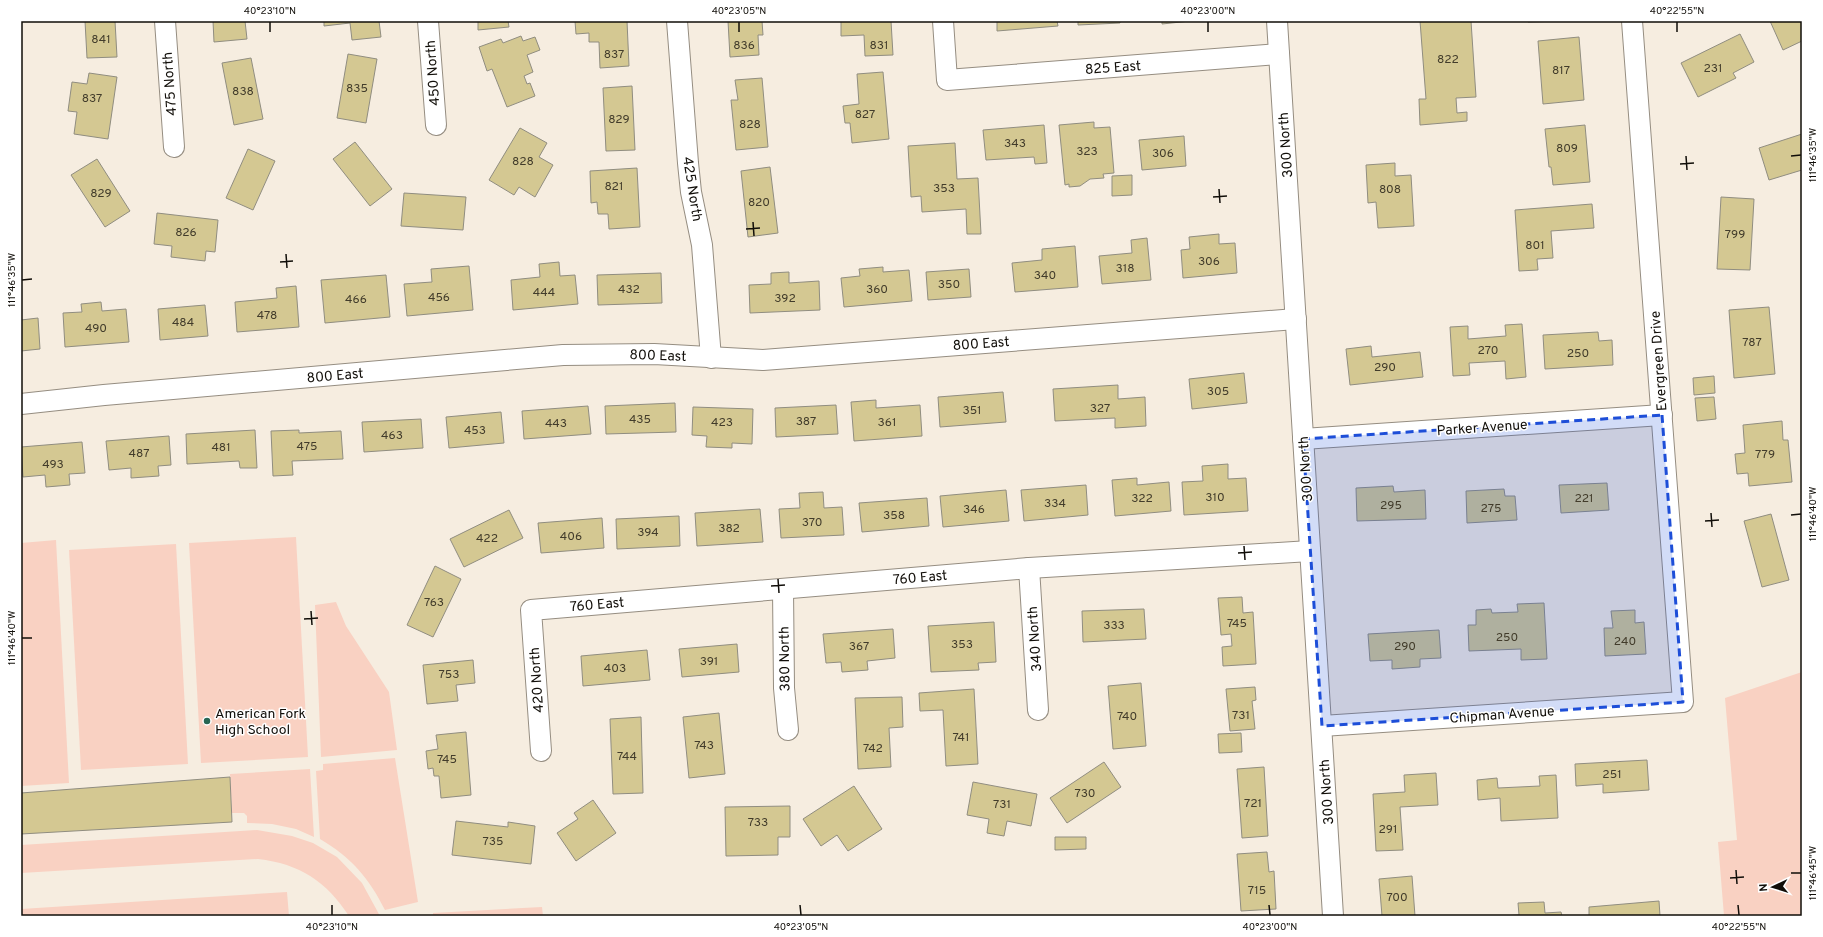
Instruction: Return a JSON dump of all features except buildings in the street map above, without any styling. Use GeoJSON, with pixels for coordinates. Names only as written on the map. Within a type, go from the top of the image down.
{"type":"FeatureCollection","features":[{"type":"Feature","properties":{"kind":"street","name":"475 North"},"geometry":{"type":"LineString","coordinates":[[165,21],[174,147]]}},
{"type":"Feature","properties":{"kind":"street","name":"450 North"},"geometry":{"type":"LineString","coordinates":[[428,21],[436,125]]}},
{"type":"Feature","properties":{"kind":"street","name":"425 North"},"geometry":{"type":"LineString","coordinates":[[677,21],[688,163],[691,192],[702,245],[711,358]]}},
{"type":"Feature","properties":{"kind":"street","name":"825 East"},"geometry":{"type":"LineString","coordinates":[[943,21],[946,80],[1279,54]]}},
{"type":"Feature","properties":{"kind":"street","name":"300 North"},"geometry":{"type":"LineString","coordinates":[[1277,21],[1333,916]]}},
{"type":"Feature","properties":{"kind":"street","name":"Evergreen Drive"},"geometry":{"type":"LineString","coordinates":[[1632,21],[1683,702]]}},
{"type":"Feature","properties":{"kind":"street","name":"800 East"},"geometry":{"type":"LineString","coordinates":[[21,404],[104,395],[563,355],[654,354],[763,360],[1296,319]]}},
{"type":"Feature","properties":{"kind":"street","name":"Parker Avenue"},"geometry":{"type":"LineString","coordinates":[[1303,439],[1662,415]]}},
{"type":"Feature","properties":{"kind":"street","name":"760 East"},"geometry":{"type":"LineString","coordinates":[[531,610],[1029,568],[1310,551]]}},
{"type":"Feature","properties":{"kind":"street","name":"340 North"},"geometry":{"type":"LineString","coordinates":[[1029,568],[1038,710]]}},
{"type":"Feature","properties":{"kind":"street","name":"380 North"},"geometry":{"type":"LineString","coordinates":[[783,589],[784,688],[788,730]]}},
{"type":"Feature","properties":{"kind":"street","name":"420 North"},"geometry":{"type":"LineString","coordinates":[[531,610],[541,751]]}},
{"type":"Feature","properties":{"kind":"street","name":"Chipman Avenue"},"geometry":{"type":"LineString","coordinates":[[1322,726],[1683,702]]}},
{"type":"Feature","properties":{"kind":"highlighted area"},"geometry":{"type":"Polygon","coordinates":[[[1662,415],[1683,702],[1322,726],[1303,439],[1662,415]]]}},
{"type":"Feature","properties":{"kind":"shaded area"},"geometry":{"type":"Polygon","coordinates":[[[296,537],[308,757],[201,763],[189,543],[296,537]]]}},
{"type":"Feature","properties":{"kind":"shaded area"},"geometry":{"type":"Polygon","coordinates":[[[56,540],[69,783],[21,786],[21,543],[56,540]]]}},
{"type":"Feature","properties":{"kind":"shaded area"},"geometry":{"type":"Polygon","coordinates":[[[176,544],[188,764],[81,770],[69,550],[176,544]]]}},
{"type":"Feature","properties":{"kind":"shaded area"},"geometry":{"type":"Polygon","coordinates":[[[336,602],[346,626],[389,692],[397,750],[321,757],[315,605],[336,602]]]}},
{"type":"Feature","properties":{"kind":"shaded area"},"geometry":{"type":"Polygon","coordinates":[[[1802,672],[1802,916],[1724,916],[1718,842],[1737,840],[1725,698],[1802,672]]]}},
{"type":"Feature","properties":{"kind":"shaded area"},"geometry":{"type":"Polygon","coordinates":[[[395,758],[418,902],[385,910],[366,878],[358,869],[341,853],[320,839],[316,771],[323,770],[323,764],[395,758]]]}},
{"type":"Feature","properties":{"kind":"shaded area"},"geometry":{"type":"Polygon","coordinates":[[[310,769],[314,837],[296,829],[272,824],[247,823],[247,816],[244,813],[232,813],[230,774],[310,769]]]}},
{"type":"Feature","properties":{"kind":"shaded area"},"geometry":{"type":"Polygon","coordinates":[[[257,830],[292,836],[313,843],[337,857],[362,883],[380,916],[349,916],[331,893],[311,876],[287,865],[258,859],[21,873],[21,845],[257,830]]]}},
{"type":"Feature","properties":{"kind":"shaded area"},"geometry":{"type":"Polygon","coordinates":[[[287,892],[289,916],[21,916],[21,909],[287,892]]]}},
{"type":"Feature","properties":{"kind":"shaded area"},"geometry":{"type":"Polygon","coordinates":[[[542,907],[543,916],[433,916],[433,913],[542,907]]]}},
{"type":"Feature","properties":{"kind":"place","name":"American Fork High School"},"geometry":{"type":"Point","coordinates":[207,721]}}]}
